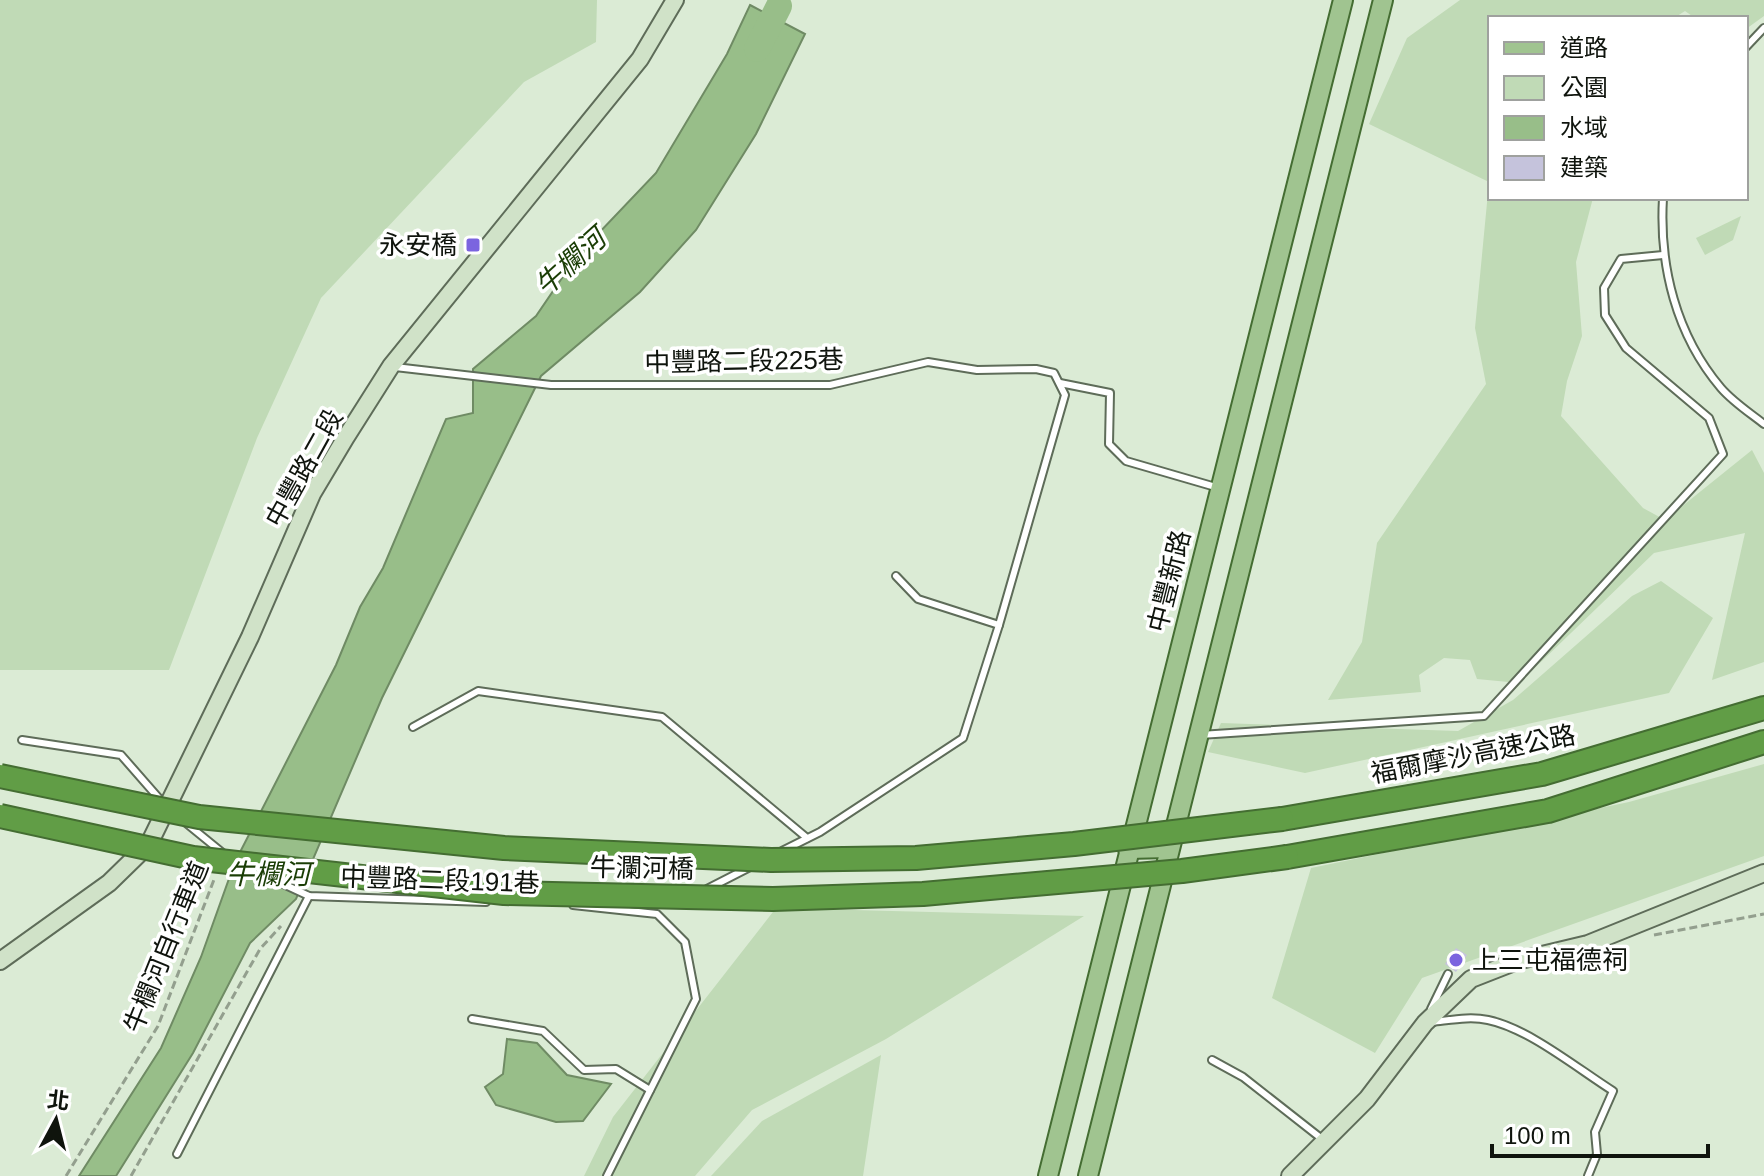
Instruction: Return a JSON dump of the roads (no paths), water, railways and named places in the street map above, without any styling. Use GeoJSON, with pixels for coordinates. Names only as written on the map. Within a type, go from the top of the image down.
{"type":"FeatureCollection","features":[{"type":"Feature","properties":{"kind":"highway","name":"福爾摩沙高速公路"},"geometry":{"type":"LineString","coordinates":[[1282,819],[1542,774],[1764,705]]}},
{"type":"Feature","properties":{"kind":"highway","name":"牛瀾河橋"},"geometry":{"type":"LineString","coordinates":[[0,816],[193,858],[504,893],[773,899],[923,894],[1182,871],[1287,857],[1548,811],[1764,742]]}},
{"type":"Feature","properties":{"kind":"highway","name":"牛瀾河橋"},"geometry":{"type":"LineString","coordinates":[[0,776],[199,817],[504,848],[771,860],[916,858],[1282,819]]}},
{"type":"Feature","properties":{"kind":"main road","name":"中豐新路"},"geometry":{"type":"LineString","coordinates":[[1048,1176],[1343,0]]}},
{"type":"Feature","properties":{"kind":"main road"},"geometry":{"type":"LineString","coordinates":[[1088,1176],[1383,0]]}},
{"type":"Feature","properties":{"kind":"main road"},"geometry":{"type":"LineString","coordinates":[[1128,849],[1169,848]]}},
{"type":"Feature","properties":{"kind":"street","name":"中豐路二段"},"geometry":{"type":"LineString","coordinates":[[0,961],[109,883],[149,844],[250,637],[312,494],[391,366],[602,108],[640,59],[675,0]]}},
{"type":"Feature","properties":{"kind":"street"},"geometry":{"type":"LineString","coordinates":[[1290,1176],[1367,1099],[1425,1023],[1471,979],[1517,961],[1588,944],[1764,873]]}},
{"type":"Feature","properties":{"kind":"lane"},"geometry":{"type":"LineString","coordinates":[[1748,45],[1764,28]]}},
{"type":"Feature","properties":{"kind":"lane"},"geometry":{"type":"LineString","coordinates":[[1663,200],[1663,255],[1681,322],[1722,389],[1764,424]]}},
{"type":"Feature","properties":{"kind":"lane"},"geometry":{"type":"LineString","coordinates":[[1199,735],[1484,716],[1723,454],[1709,418],[1626,348],[1605,315],[1604,288],[1621,259],[1663,255]]}},
{"type":"Feature","properties":{"kind":"lane","name":"中豐路二段225巷"},"geometry":{"type":"LineString","coordinates":[[391,366],[551,385],[830,385],[928,362],[977,370],[1045,370],[1054,373],[1060,383],[1110,393],[1109,444],[1126,461],[1219,488]]}},
{"type":"Feature","properties":{"kind":"lane"},"geometry":{"type":"LineString","coordinates":[[607,1176],[696,999],[685,942],[657,914],[807,838],[963,738],[1065,395],[1060,383]]}},
{"type":"Feature","properties":{"kind":"lane"},"geometry":{"type":"LineString","coordinates":[[896,576],[918,599],[999,625]]}},
{"type":"Feature","properties":{"kind":"lane"},"geometry":{"type":"LineString","coordinates":[[413,727],[478,691],[662,717],[807,838]]}},
{"type":"Feature","properties":{"kind":"lane"},"geometry":{"type":"LineString","coordinates":[[22,740],[121,755],[168,808]]}},
{"type":"Feature","properties":{"kind":"lane","name":"中豐路二段191巷"},"geometry":{"type":"LineString","coordinates":[[168,808],[226,855],[309,896],[490,902]]}},
{"type":"Feature","properties":{"kind":"lane"},"geometry":{"type":"LineString","coordinates":[[177,1154],[309,896]]}},
{"type":"Feature","properties":{"kind":"lane","name":"中豐路二段191巷"},"geometry":{"type":"LineString","coordinates":[[505,902],[657,914]]}},
{"type":"Feature","properties":{"kind":"lane"},"geometry":{"type":"LineString","coordinates":[[1425,1023],[1448,974]]}},
{"type":"Feature","properties":{"kind":"lane"},"geometry":{"type":"LineString","coordinates":[[1425,1023],[1461,1018],[1487,1020],[1509,1027],[1613,1091],[1595,1132],[1597,1154],[1588,1176]]}},
{"type":"Feature","properties":{"kind":"lane"},"geometry":{"type":"LineString","coordinates":[[472,1019],[543,1031],[584,1070],[616,1069],[650,1090]]}},
{"type":"Feature","properties":{"kind":"lane"},"geometry":{"type":"LineString","coordinates":[[1212,1060],[1243,1077],[1325,1142]]}},
{"type":"Feature","properties":{"kind":"water","name":"牛欄河"},"geometry":{"type":"Polygon","coordinates":[[[750,5],[805,34],[756,134],[696,230],[640,292],[541,376],[382,698],[296,899],[250,943],[193,1053],[116,1176],[79,1176],[161,1048],[201,957],[235,862],[336,665],[360,607],[383,568],[446,419],[473,413],[473,369],[536,316],[577,256],[656,173],[727,54],[750,5]]]}},
{"type":"Feature","properties":{"kind":"water"},"geometry":{"type":"Polygon","coordinates":[[[507,1039],[537,1043],[567,1075],[611,1084],[583,1121],[556,1122],[496,1105],[485,1087],[503,1074],[507,1039]]]}},
{"type":"Feature","properties":{"kind":"waterway","name":"牛欄河"},"geometry":{"type":"LineString","coordinates":[[779,6],[785,0]]}},
{"type":"Feature","properties":{"kind":"waterway","name":"牛欄河"},"geometry":{"type":"LineString","coordinates":[[757,49],[779,6]]}},
{"type":"Feature","properties":{"kind":"place","name":"永安橋"},"geometry":{"type":"Point","coordinates":[473,245]}},
{"type":"Feature","properties":{"kind":"place","name":"上三屯福德祠"},"geometry":{"type":"Point","coordinates":[1456,960]}}]}
